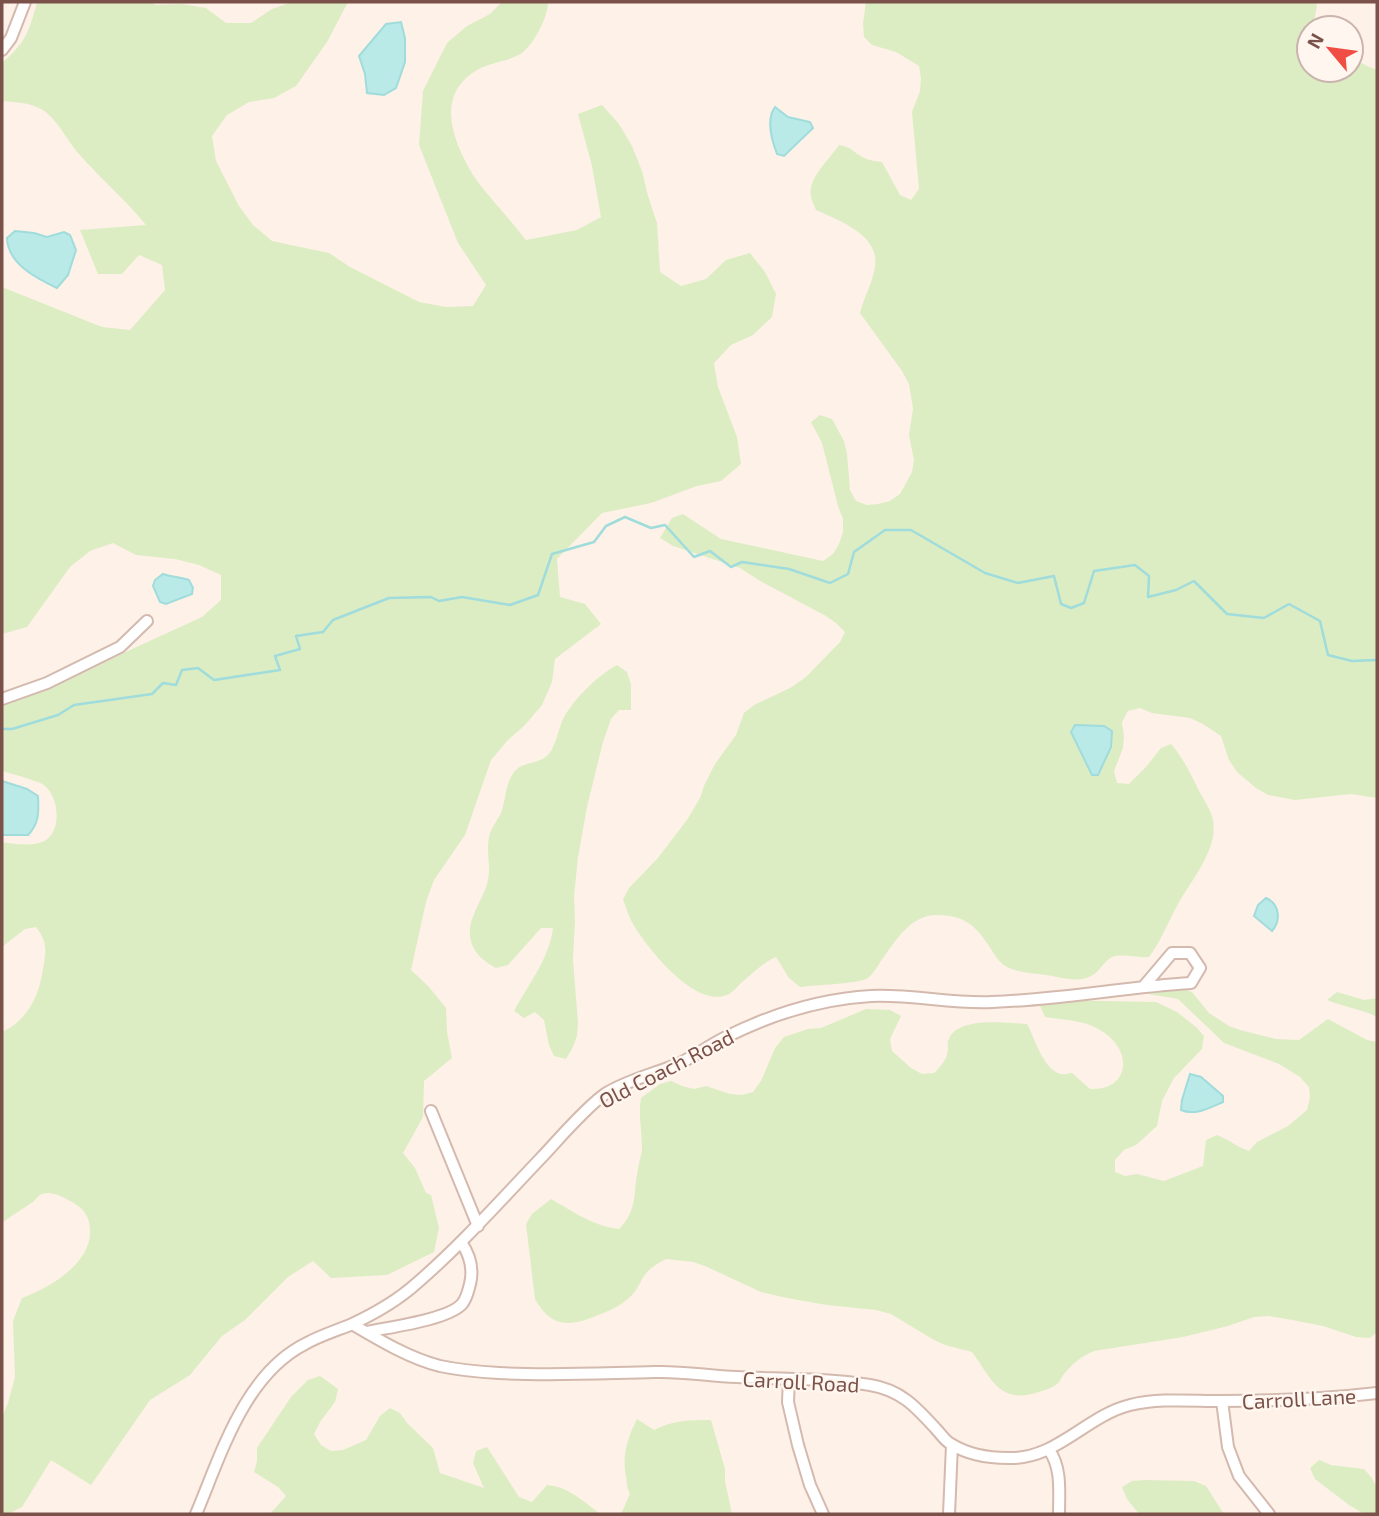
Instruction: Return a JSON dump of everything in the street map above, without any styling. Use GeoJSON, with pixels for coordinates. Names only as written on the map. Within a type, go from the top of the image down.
{"type":"FeatureCollection","features":[{"type":"Feature","properties":{"kind":"street"},"geometry":{"type":"LineString","coordinates":[[2,50],[11,38],[25,2]]}},
{"type":"Feature","properties":{"kind":"street"},"geometry":{"type":"LineString","coordinates":[[2,699],[47,683],[120,647],[147,621]]}},
{"type":"Feature","properties":{"kind":"street","name":"Old Coach Road"},"geometry":{"type":"LineString","coordinates":[[197,1514],[242,1411],[267,1373],[301,1346],[387,1306],[414,1286],[478,1226],[605,1095],[680,1063],[726,1037],[770,1017],[810,1004],[873,996],[988,1002],[1028,1000],[1191,983],[1200,968],[1190,953],[1172,954],[1144,986]]}},
{"type":"Feature","properties":{"kind":"street"},"geometry":{"type":"LineString","coordinates":[[431,1111],[478,1226]]}},
{"type":"Feature","properties":{"kind":"street"},"geometry":{"type":"LineString","coordinates":[[367,1332],[428,1320],[460,1306],[467,1296],[472,1276],[470,1255],[461,1242]]}},
{"type":"Feature","properties":{"kind":"street","name":"Carroll Road"},"geometry":{"type":"LineString","coordinates":[[352,1324],[425,1361],[450,1368],[532,1375],[681,1372],[838,1381],[889,1389],[901,1395],[918,1410],[952,1445],[982,1457],[1011,1459],[1049,1450],[1128,1405],[1158,1401],[1222,1401]]}},
{"type":"Feature","properties":{"kind":"street"},"geometry":{"type":"LineString","coordinates":[[789,1379],[788,1402],[798,1446],[822,1514]]}},
{"type":"Feature","properties":{"kind":"street","name":"Carroll Lane"},"geometry":{"type":"LineString","coordinates":[[1222,1401],[1328,1398],[1377,1393]]}},
{"type":"Feature","properties":{"kind":"street"},"geometry":{"type":"LineString","coordinates":[[1222,1401],[1228,1447],[1239,1476],[1269,1514]]}},
{"type":"Feature","properties":{"kind":"street"},"geometry":{"type":"LineString","coordinates":[[949,1514],[952,1445]]}},
{"type":"Feature","properties":{"kind":"street"},"geometry":{"type":"LineString","coordinates":[[1049,1450],[1056,1459],[1059,1514]]}},
{"type":"Feature","properties":{"kind":"green space"},"geometry":{"type":"Polygon","coordinates":[[[37,2],[182,4],[206,8],[226,23],[251,23],[272,9],[292,2],[348,2],[327,42],[296,86],[274,98],[249,102],[227,115],[212,136],[216,161],[239,206],[253,225],[272,241],[329,253],[350,267],[419,302],[446,307],[473,306],[486,285],[458,243],[419,145],[423,91],[447,43],[467,26],[490,14],[502,2],[548,2],[543,22],[527,49],[517,56],[477,70],[463,81],[455,93],[451,107],[455,136],[467,165],[480,185],[526,240],[577,230],[601,217],[592,166],[578,114],[602,105],[619,124],[642,171],[657,223],[660,272],[681,286],[706,279],[726,260],[750,253],[765,272],[776,294],[772,317],[753,335],[731,345],[714,363],[718,387],[737,437],[741,464],[721,481],[697,486],[651,503],[602,513],[557,559],[560,597],[585,604],[601,624],[555,659],[552,682],[542,705],[491,760],[465,835],[434,880],[426,902],[411,970],[446,1008],[452,1058],[424,1081],[423,1117],[403,1153],[415,1168],[426,1193],[431,1195],[439,1228],[434,1252],[387,1275],[331,1278],[313,1261],[288,1277],[245,1320],[222,1336],[190,1375],[150,1400],[91,1485],[51,1460],[22,1507],[4,1514],[2,1418],[15,1377],[13,1321],[22,1298],[56,1281],[77,1263],[89,1241],[90,1228],[86,1215],[73,1202],[49,1193],[41,1195],[2,1223],[2,1032],[19,1021],[31,1006],[41,979],[45,952],[43,938],[36,927],[25,929],[2,947],[2,842],[31,844],[46,840],[55,828],[57,813],[53,797],[44,785],[2,771],[2,702],[34,694],[202,617],[221,600],[221,575],[199,565],[175,559],[136,555],[113,543],[90,551],[70,567],[27,627],[2,634],[2,287],[102,327],[130,330],[165,290],[162,265],[139,255],[122,274],[98,274],[80,230],[146,225],[78,153],[48,114],[32,105],[2,101],[2,63],[26,36],[37,2]]]}},
{"type":"Feature","properties":{"kind":"green space"},"geometry":{"type":"Polygon","coordinates":[[[866,2],[1314,2],[1317,5],[1316,14],[1295,14],[1295,84],[1365,84],[1365,65],[1377,70],[1377,798],[1351,794],[1295,800],[1268,795],[1237,772],[1229,760],[1221,736],[1203,724],[1190,718],[1152,713],[1140,708],[1128,711],[1122,722],[1123,748],[1114,771],[1117,783],[1129,784],[1161,748],[1171,744],[1209,809],[1214,831],[1208,853],[1149,957],[1112,957],[1095,973],[1082,979],[1023,972],[1009,968],[1001,962],[969,923],[955,917],[936,915],[927,916],[911,925],[897,939],[872,974],[863,980],[800,987],[789,978],[776,957],[758,968],[731,993],[716,997],[702,994],[688,986],[661,961],[633,924],[623,899],[629,888],[657,859],[687,820],[715,764],[736,735],[744,713],[806,677],[840,642],[845,632],[826,616],[740,568],[673,546],[660,538],[672,518],[683,514],[721,539],[823,561],[833,554],[843,532],[843,519],[822,443],[811,422],[820,415],[832,419],[844,441],[850,490],[856,501],[867,505],[890,501],[900,494],[912,472],[914,460],[909,435],[913,409],[909,384],[860,313],[874,272],[875,255],[871,246],[856,230],[816,210],[811,193],[815,177],[839,145],[850,148],[864,158],[882,162],[900,195],[911,200],[919,189],[912,112],[920,91],[919,66],[896,52],[872,45],[864,37],[866,2]]]}},
{"type":"Feature","properties":{"kind":"green space"},"geometry":{"type":"Polygon","coordinates":[[[617,665],[627,672],[631,684],[631,710],[619,710],[611,719],[587,807],[574,896],[573,960],[577,1036],[566,1059],[554,1056],[544,1020],[535,1012],[524,1018],[514,1011],[548,950],[553,928],[541,928],[508,965],[496,968],[477,954],[471,941],[471,925],[488,880],[489,837],[501,813],[511,777],[521,766],[538,761],[550,753],[564,717],[574,702],[595,681],[617,665]]]}},
{"type":"Feature","properties":{"kind":"green space"},"geometry":{"type":"Polygon","coordinates":[[[1175,986],[1192,992],[1209,1013],[1240,1030],[1276,1039],[1299,1040],[1328,1019],[1367,1040],[1377,1042],[1377,1332],[1370,1338],[1356,1337],[1323,1326],[1292,1320],[1254,1317],[1183,1337],[1094,1351],[1074,1363],[1052,1387],[1025,1395],[1014,1395],[1005,1392],[991,1380],[972,1352],[934,1340],[891,1314],[761,1292],[693,1262],[664,1260],[648,1271],[635,1291],[618,1306],[581,1321],[556,1321],[548,1316],[535,1299],[526,1224],[532,1214],[551,1199],[584,1218],[619,1229],[629,1215],[634,1201],[642,1150],[641,1098],[660,1084],[671,1081],[694,1089],[706,1086],[730,1094],[753,1092],[761,1081],[775,1048],[784,1037],[808,1029],[821,1028],[866,1009],[890,1010],[901,1016],[890,1039],[892,1051],[922,1074],[934,1073],[941,1065],[946,1056],[949,1039],[962,1027],[996,1022],[1027,1024],[1049,1066],[1061,1074],[1072,1073],[1090,1089],[1113,1084],[1120,1077],[1123,1059],[1119,1049],[1113,1040],[1097,1028],[1076,1021],[1045,1017],[1040,1006],[1051,1000],[1156,1002],[1177,1012],[1204,1036],[1202,1049],[1174,1078],[1162,1101],[1157,1126],[1136,1145],[1124,1150],[1115,1160],[1115,1172],[1125,1176],[1137,1174],[1164,1181],[1203,1166],[1206,1140],[1217,1135],[1249,1151],[1257,1142],[1288,1126],[1307,1110],[1309,1087],[1300,1077],[1279,1064],[1224,1043],[1178,999],[1136,992],[1175,986]]]}},
{"type":"Feature","properties":{"kind":"green space"},"geometry":{"type":"Polygon","coordinates":[[[1337,992],[1364,1000],[1377,998],[1377,1017],[1327,1000],[1337,992]]]}},
{"type":"Feature","properties":{"kind":"green space"},"geometry":{"type":"Polygon","coordinates":[[[320,1376],[338,1389],[335,1402],[314,1434],[321,1445],[331,1451],[343,1450],[366,1440],[380,1416],[390,1408],[400,1413],[433,1448],[440,1473],[484,1488],[473,1463],[476,1451],[487,1447],[519,1497],[532,1502],[547,1485],[555,1486],[575,1495],[600,1514],[270,1514],[286,1496],[278,1487],[254,1472],[257,1448],[291,1397],[308,1380],[320,1376]]]}},
{"type":"Feature","properties":{"kind":"green space"},"geometry":{"type":"Polygon","coordinates":[[[637,1419],[654,1430],[675,1422],[711,1420],[725,1469],[732,1514],[621,1514],[630,1494],[625,1469],[626,1447],[637,1419]]]}},
{"type":"Feature","properties":{"kind":"green space"},"geometry":{"type":"Polygon","coordinates":[[[1319,1460],[1331,1465],[1364,1469],[1377,1488],[1377,1514],[1364,1514],[1315,1479],[1310,1468],[1319,1460]]]}},
{"type":"Feature","properties":{"kind":"green space"},"geometry":{"type":"Polygon","coordinates":[[[1132,1481],[1194,1481],[1206,1486],[1224,1514],[1139,1514],[1127,1499],[1122,1487],[1132,1481]]]}},
{"type":"Feature","properties":{"kind":"water"},"geometry":{"type":"Polygon","coordinates":[[[401,22],[405,38],[405,62],[396,88],[384,95],[367,93],[359,56],[386,24],[401,22]]]}},
{"type":"Feature","properties":{"kind":"water"},"geometry":{"type":"Polygon","coordinates":[[[775,107],[788,117],[810,122],[813,128],[784,156],[777,154],[772,137],[770,124],[775,107]]]}},
{"type":"Feature","properties":{"kind":"water"},"geometry":{"type":"Polygon","coordinates":[[[15,231],[47,237],[64,232],[70,235],[76,250],[68,275],[57,288],[32,275],[12,255],[7,238],[15,231]]]}},
{"type":"Feature","properties":{"kind":"water"},"geometry":{"type":"Polygon","coordinates":[[[163,574],[189,580],[193,588],[192,594],[166,604],[160,602],[153,586],[155,580],[163,574]]]}},
{"type":"Feature","properties":{"kind":"water"},"geometry":{"type":"Polygon","coordinates":[[[1075,725],[1104,726],[1112,731],[1111,747],[1098,775],[1092,775],[1071,732],[1075,725]]]}},
{"type":"Feature","properties":{"kind":"water"},"geometry":{"type":"Polygon","coordinates":[[[2,781],[27,789],[38,796],[38,817],[28,835],[2,835],[2,781]]]}},
{"type":"Feature","properties":{"kind":"water"},"geometry":{"type":"Polygon","coordinates":[[[1266,898],[1274,904],[1278,913],[1272,931],[1254,916],[1258,905],[1266,898]]]}},
{"type":"Feature","properties":{"kind":"water"},"geometry":{"type":"Polygon","coordinates":[[[1190,1074],[1201,1077],[1223,1096],[1223,1102],[1197,1112],[1181,1110],[1190,1074]]]}},
{"type":"Feature","properties":{"kind":"waterway"},"geometry":{"type":"LineString","coordinates":[[2,729],[12,729],[58,715],[74,705],[152,694],[163,683],[176,685],[182,670],[198,668],[214,680],[280,670],[275,656],[300,649],[296,636],[323,632],[333,620],[389,598],[431,597],[439,601],[462,597],[510,605],[538,595],[552,554],[594,542],[606,526],[625,517],[651,528],[665,525],[694,557],[710,551],[731,567],[742,562],[789,569],[830,583],[848,574],[854,552],[885,530],[911,530],[985,573],[1018,583],[1054,576],[1061,604],[1071,608],[1084,603],[1094,571],[1135,565],[1149,576],[1148,597],[1176,590],[1194,581],[1227,614],[1264,618],[1289,604],[1320,621],[1328,655],[1352,661],[1377,660]]}}]}
